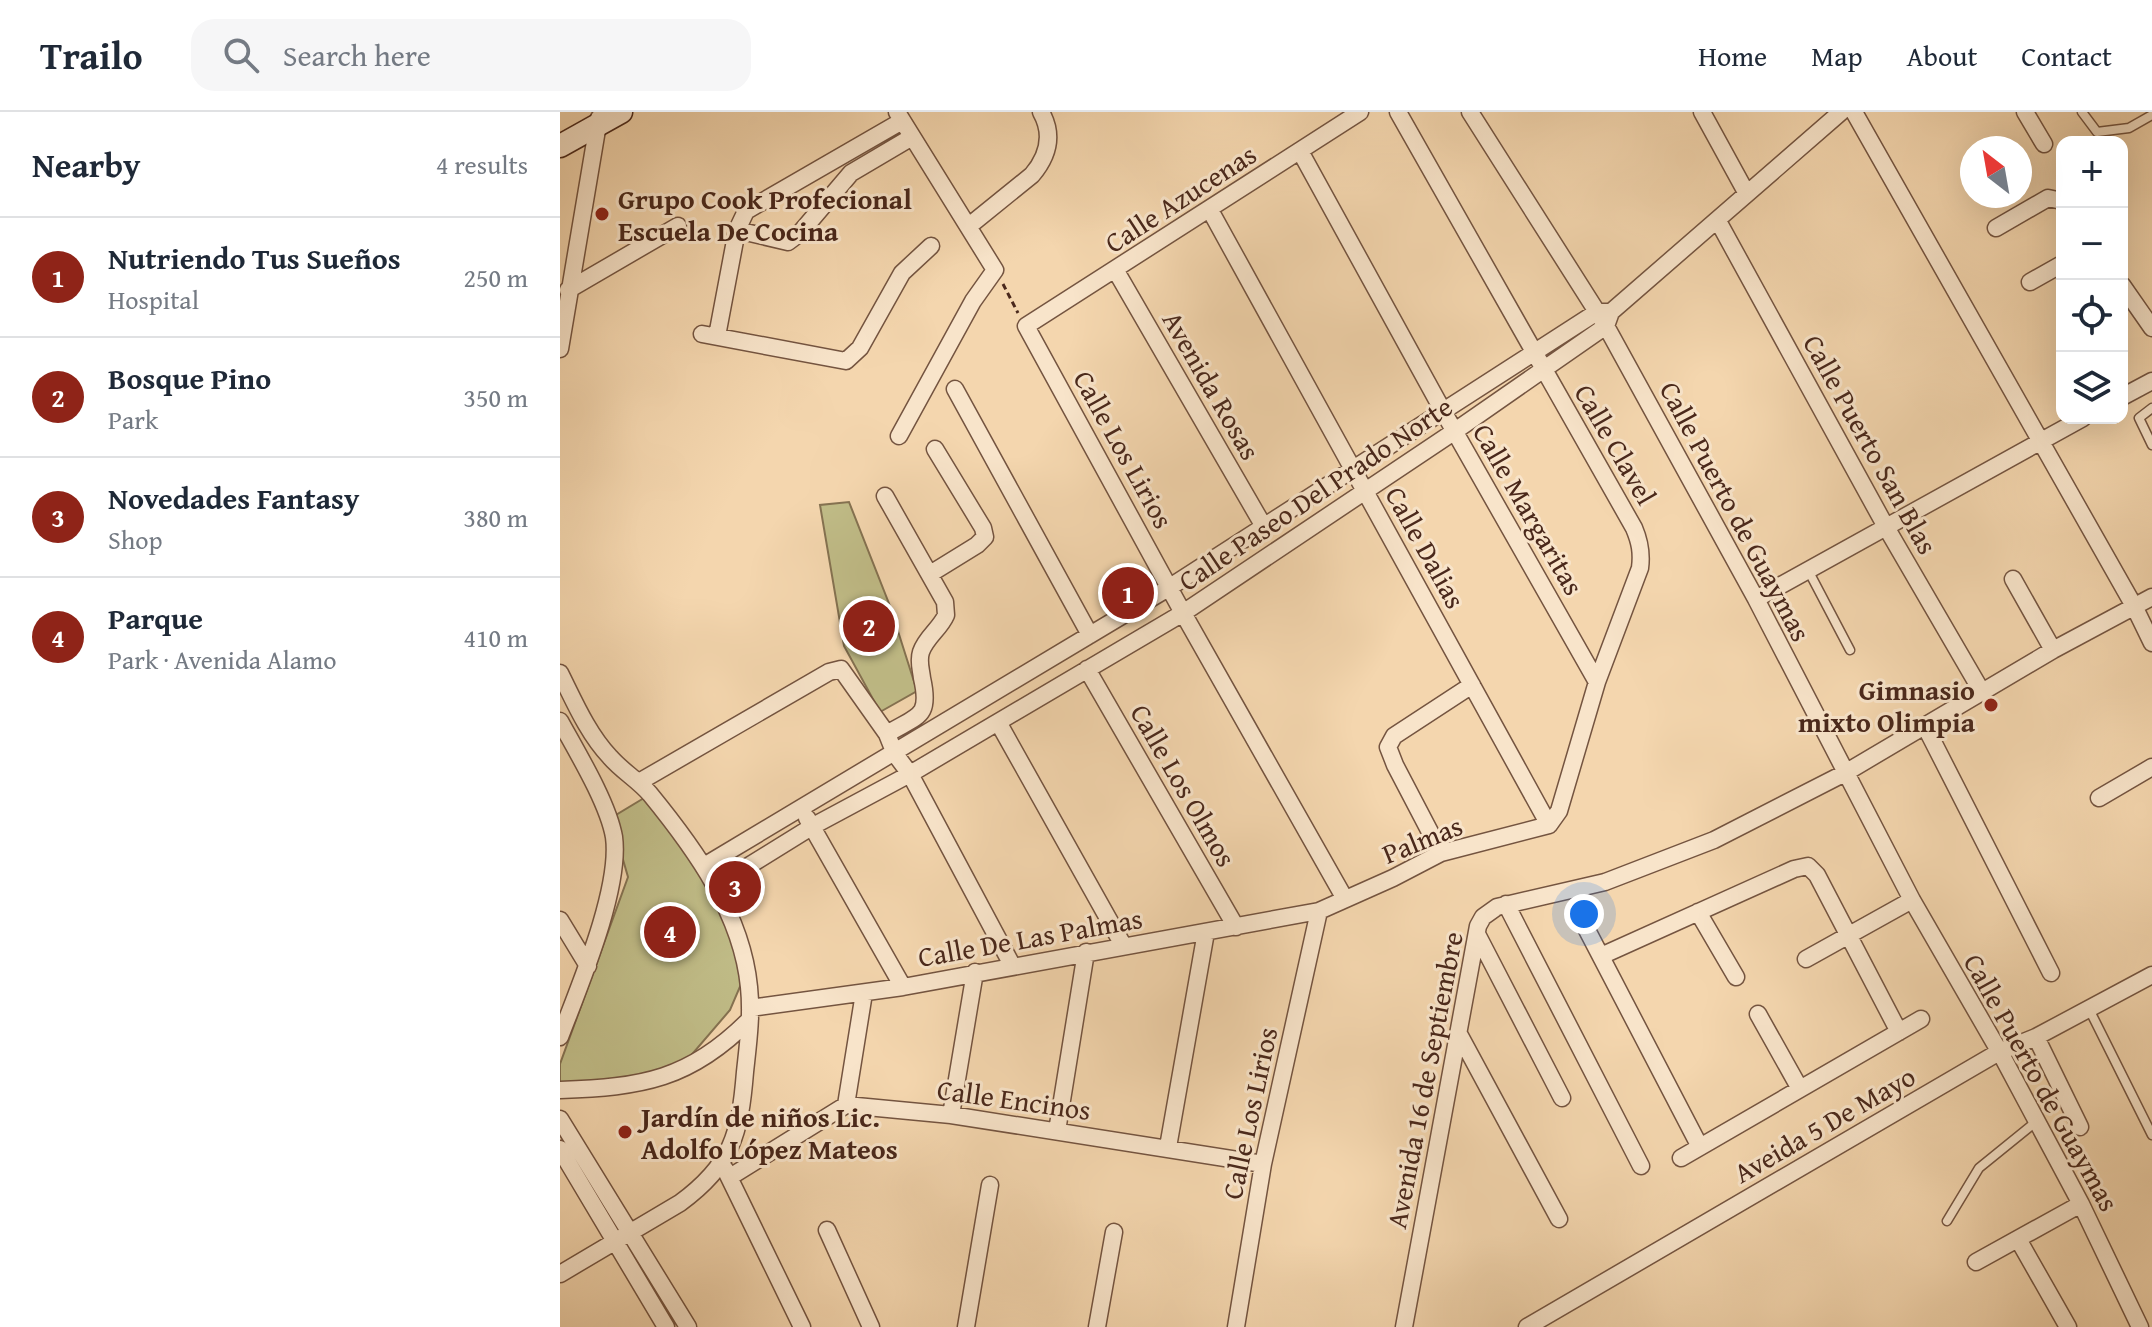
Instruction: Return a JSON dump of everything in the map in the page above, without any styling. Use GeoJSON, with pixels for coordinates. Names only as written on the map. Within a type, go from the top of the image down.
{"type":"FeatureCollection","features":[{"type":"Feature","properties":{"kind":"street"},"geometry":{"type":"LineString","coordinates":[[560,146],[599,118],[621,112]]}},
{"type":"Feature","properties":{"kind":"street"},"geometry":{"type":"LineString","coordinates":[[969,226],[1032,175],[1041,164],[1049,129],[1041,112]]}},
{"type":"Feature","properties":{"kind":"street","name":"Calle Azucenas"},"geometry":{"type":"LineString","coordinates":[[1026,326],[1360,112]]}},
{"type":"Feature","properties":{"kind":"street","name":"Calle Clavel"},"geometry":{"type":"LineString","coordinates":[[1398,112],[1634,528],[1642,556],[1597,682],[1559,811],[1549,825]]}},
{"type":"Feature","properties":{"kind":"street","name":"Calle Puerto de Guaymas"},"geometry":{"type":"LineString","coordinates":[[1470,112],[1605,317],[1912,900],[2081,1204],[2140,1327]]}},
{"type":"Feature","properties":{"kind":"street"},"geometry":{"type":"LineString","coordinates":[[1702,112],[1747,194]]}},
{"type":"Feature","properties":{"kind":"street"},"geometry":{"type":"LineString","coordinates":[[1605,317],[1841,112]]}},
{"type":"Feature","properties":{"kind":"street"},"geometry":{"type":"LineString","coordinates":[[1854,112],[2134,606],[2152,643]]}},
{"type":"Feature","properties":{"kind":"street"},"geometry":{"type":"LineString","coordinates":[[2025,112],[2044,144]]}},
{"type":"Feature","properties":{"kind":"street"},"geometry":{"type":"LineString","coordinates":[[899,436],[973,301],[995,270],[900,116],[849,151],[753,205],[743,215],[709,335],[846,361],[860,348],[902,273],[931,246]]}},
{"type":"Feature","properties":{"kind":"street"},"geometry":{"type":"LineString","coordinates":[[560,349],[566,291],[599,118]]}},
{"type":"Feature","properties":{"kind":"street"},"geometry":{"type":"LineString","coordinates":[[737,230],[788,242],[800,233],[839,184],[860,167],[912,137]]}},
{"type":"Feature","properties":{"kind":"street"},"geometry":{"type":"LineString","coordinates":[[849,151],[860,167]]}},
{"type":"Feature","properties":{"kind":"street","name":"Calle Margaritas"},"geometry":{"type":"LineString","coordinates":[[1300,151],[1597,682]]}},
{"type":"Feature","properties":{"kind":"street"},"geometry":{"type":"LineString","coordinates":[[1996,228],[2048,198],[2056,200]]}},
{"type":"Feature","properties":{"kind":"street","name":"Calle Dalias"},"geometry":{"type":"LineString","coordinates":[[1210,210],[1549,825]]}},
{"type":"Feature","properties":{"kind":"street","name":"Calle Puerto San Blas"},"geometry":{"type":"LineString","coordinates":[[1718,221],[1886,527],[1982,692]]}},
{"type":"Feature","properties":{"kind":"street"},"geometry":{"type":"LineString","coordinates":[[566,291],[678,226]]}},
{"type":"Feature","properties":{"kind":"street"},"geometry":{"type":"LineString","coordinates":[[2030,282],[2056,267]]}},
{"type":"Feature","properties":{"kind":"street","name":"Avenida Rosas"},"geometry":{"type":"LineString","coordinates":[[1116,271],[1263,525]]}},
{"type":"Feature","properties":{"kind":"street"},"geometry":{"type":"LineString","coordinates":[[2128,300],[2152,328]]}},
{"type":"Feature","properties":{"kind":"street","name":"Calle Paseo Del Prado Norte"},"geometry":{"type":"LineString","coordinates":[[704,866],[1170,587],[1534,353],[1605,317]]}},
{"type":"Feature","properties":{"kind":"street","name":"Calle Paseo Del Prado Norte"},"geometry":{"type":"LineString","coordinates":[[716,886],[813,826],[910,774],[1183,613],[1544,370],[1605,317]]}},
{"type":"Feature","properties":{"kind":"street","name":"Calle Los Lirios"},"geometry":{"type":"LineString","coordinates":[[1026,326],[1183,613],[1345,899]]}},
{"type":"Feature","properties":{"kind":"street"},"geometry":{"type":"LineString","coordinates":[[2128,394],[2152,381]]}},
{"type":"Feature","properties":{"kind":"street"},"geometry":{"type":"LineString","coordinates":[[955,389],[1090,635]]}},
{"type":"Feature","properties":{"kind":"street"},"geometry":{"type":"LineString","coordinates":[[1756,599],[2072,424]]}},
{"type":"Feature","properties":{"kind":"street"},"geometry":{"type":"LineString","coordinates":[[930,574],[985,537],[983,528],[935,449]]}},
{"type":"Feature","properties":{"kind":"street"},"geometry":{"type":"LineString","coordinates":[[885,496],[945,602],[946,615],[921,651],[926,708],[887,734]]}},
{"type":"Feature","properties":{"kind":"street"},"geometry":{"type":"LineString","coordinates":[[2013,579],[2053,650]]}},
{"type":"Feature","properties":{"kind":"street"},"geometry":{"type":"LineString","coordinates":[[1641,1166],[1506,904],[1605,882],[1714,840],[1845,773],[2053,650],[2152,597]]}},
{"type":"Feature","properties":{"kind":"street"},"geometry":{"type":"LineString","coordinates":[[639,782],[836,669],[845,671],[910,774],[1012,965]]}},
{"type":"Feature","properties":{"kind":"street","name":"Calle Los Olmos"},"geometry":{"type":"LineString","coordinates":[[1087,669],[1236,927]]}},
{"type":"Feature","properties":{"kind":"street"},"geometry":{"type":"LineString","coordinates":[[560,673],[566,703],[610,757],[639,782],[704,866],[716,886],[745,964],[750,1014],[742,1106],[726,1171],[802,1327]]}},
{"type":"Feature","properties":{"kind":"street"},"geometry":{"type":"LineString","coordinates":[[1441,853],[1388,747],[1394,736],[1472,685]]}},
{"type":"Feature","properties":{"kind":"street"},"geometry":{"type":"LineString","coordinates":[[560,721],[583,763],[613,834],[613,871],[588,966],[560,1037]]}},
{"type":"Feature","properties":{"kind":"street"},"geometry":{"type":"LineString","coordinates":[[998,722],[1123,945]]}},
{"type":"Feature","properties":{"kind":"street"},"geometry":{"type":"LineString","coordinates":[[1925,726],[2051,973]]}},
{"type":"Feature","properties":{"kind":"street"},"geometry":{"type":"LineString","coordinates":[[2099,798],[2152,767]]}},
{"type":"Feature","properties":{"kind":"street"},"geometry":{"type":"LineString","coordinates":[[801,809],[903,987]]}},
{"type":"Feature","properties":{"kind":"street","name":"Palmas"},"geometry":{"type":"LineString","coordinates":[[1319,911],[1441,853],[1549,825]]}},
{"type":"Feature","properties":{"kind":"street"},"geometry":{"type":"LineString","coordinates":[[1601,956],[1794,869],[1808,866],[1817,875],[1850,935],[1899,1032]]}},
{"type":"Feature","properties":{"kind":"street"},"geometry":{"type":"LineString","coordinates":[[1806,959],[1912,900]]}},
{"type":"Feature","properties":{"kind":"street","name":"Avenida 16 de Septiembre"},"geometry":{"type":"LineString","coordinates":[[1404,1327],[1477,934],[1483,917],[1506,904]]}},
{"type":"Feature","properties":{"kind":"street","name":"Calle Los Lirios"},"geometry":{"type":"LineString","coordinates":[[1236,1327],[1263,1164],[1319,911]]}},
{"type":"Feature","properties":{"kind":"street","name":"Calle De Las Palmas"},"geometry":{"type":"LineString","coordinates":[[750,1014],[1319,911]]}},
{"type":"Feature","properties":{"kind":"street"},"geometry":{"type":"LineString","coordinates":[[1698,912],[1736,977]]}},
{"type":"Feature","properties":{"kind":"street"},"geometry":{"type":"LineString","coordinates":[[560,920],[588,966]]}},
{"type":"Feature","properties":{"kind":"street"},"geometry":{"type":"LineString","coordinates":[[1586,928],[1700,1147]]}},
{"type":"Feature","properties":{"kind":"street"},"geometry":{"type":"LineString","coordinates":[[1168,1147],[1206,932]]}},
{"type":"Feature","properties":{"kind":"street"},"geometry":{"type":"LineString","coordinates":[[1477,934],[1562,1098]]}},
{"type":"Feature","properties":{"kind":"street"},"geometry":{"type":"LineString","coordinates":[[1057,1131],[1086,952]]}},
{"type":"Feature","properties":{"kind":"street"},"geometry":{"type":"LineString","coordinates":[[951,1115],[975,972]]}},
{"type":"Feature","properties":{"kind":"street","name":"Aveida 5 De Mayo"},"geometry":{"type":"LineString","coordinates":[[1527,1327],[1999,1052],[2036,1037],[2152,975]]}},
{"type":"Feature","properties":{"kind":"street"},"geometry":{"type":"LineString","coordinates":[[560,1274],[631,1233],[726,1171],[846,1105],[864,993]]}},
{"type":"Feature","properties":{"kind":"street"},"geometry":{"type":"LineString","coordinates":[[560,1090],[623,1087],[671,1074],[724,1044],[750,1014]]}},
{"type":"Feature","properties":{"kind":"street"},"geometry":{"type":"LineString","coordinates":[[1758,1014],[1800,1089]]}},
{"type":"Feature","properties":{"kind":"street"},"geometry":{"type":"LineString","coordinates":[[1681,1158],[1921,1019]]}},
{"type":"Feature","properties":{"kind":"street"},"geometry":{"type":"LineString","coordinates":[[1459,1034],[1559,1219]]}},
{"type":"Feature","properties":{"kind":"street"},"geometry":{"type":"LineString","coordinates":[[2036,1037],[2080,1127]]}},
{"type":"Feature","properties":{"kind":"street","name":"Calle Encinos"},"geometry":{"type":"LineString","coordinates":[[846,1105],[951,1115],[1263,1164]]}},
{"type":"Feature","properties":{"kind":"street"},"geometry":{"type":"LineString","coordinates":[[560,1119],[688,1327]]}},
{"type":"Feature","properties":{"kind":"street"},"geometry":{"type":"LineString","coordinates":[[560,1149],[666,1327]]}},
{"type":"Feature","properties":{"kind":"street"},"geometry":{"type":"LineString","coordinates":[[966,1327],[990,1185]]}},
{"type":"Feature","properties":{"kind":"street"},"geometry":{"type":"LineString","coordinates":[[1976,1262],[2081,1204]]}},
{"type":"Feature","properties":{"kind":"street"},"geometry":{"type":"LineString","coordinates":[[827,1230],[871,1327]]}},
{"type":"Feature","properties":{"kind":"street"},"geometry":{"type":"LineString","coordinates":[[1097,1327],[1114,1232]]}},
{"type":"Feature","properties":{"kind":"street"},"geometry":{"type":"LineString","coordinates":[[2018,1239],[2068,1327]]}},
{"type":"Feature","properties":{"kind":"lane"},"geometry":{"type":"LineString","coordinates":[[2082,112],[2097,132],[2129,128],[2152,115]]}},
{"type":"Feature","properties":{"kind":"lane"},"geometry":{"type":"LineString","coordinates":[[2152,408],[2139,418],[2152,445]]}},
{"type":"Feature","properties":{"kind":"lane"},"geometry":{"type":"LineString","coordinates":[[1808,570],[1850,650]]}},
{"type":"Feature","properties":{"kind":"lane"},"geometry":{"type":"LineString","coordinates":[[2089,1009],[2152,1135]]}},
{"type":"Feature","properties":{"kind":"lane"},"geometry":{"type":"LineString","coordinates":[[1947,1221],[1979,1168],[2037,1121]]}},
{"type":"Feature","properties":{"kind":"path"},"geometry":{"type":"LineString","coordinates":[[995,270],[1026,326]]}},
{"type":"Feature","properties":{"kind":"shaded area"},"geometry":{"type":"Polygon","coordinates":[[[849,502],[890,606],[917,691],[880,712],[844,646],[820,505],[849,502]]]}},
{"type":"Feature","properties":{"kind":"shaded area"},"geometry":{"type":"Polygon","coordinates":[[[649,795],[716,887],[745,975],[730,1010],[676,1073],[560,1093],[560,1064],[628,877],[611,818],[649,795]]]}},
{"type":"Feature","properties":{"kind":"place","name":"Grupo Cook Profecional Escuela De Cocina"},"geometry":{"type":"Point","coordinates":[602,214]}},
{"type":"Feature","properties":{"kind":"place","name":"Nutriendo Tus Sueños"},"geometry":{"type":"Point","coordinates":[1128,593]}},
{"type":"Feature","properties":{"kind":"place","name":"Bosque Pino"},"geometry":{"type":"Point","coordinates":[869,626]}},
{"type":"Feature","properties":{"kind":"place","name":"Gimnasio mixto Olimpia"},"geometry":{"type":"Point","coordinates":[1991,705]}},
{"type":"Feature","properties":{"kind":"place","name":"Novedades Fantasy"},"geometry":{"type":"Point","coordinates":[735,887]}},
{"type":"Feature","properties":{"kind":"place","name":"Parque"},"geometry":{"type":"Point","coordinates":[670,932]}},
{"type":"Feature","properties":{"kind":"place","name":"Jardín de niños Lic. Adolfo López Mateos"},"geometry":{"type":"Point","coordinates":[625,1132]}}]}
